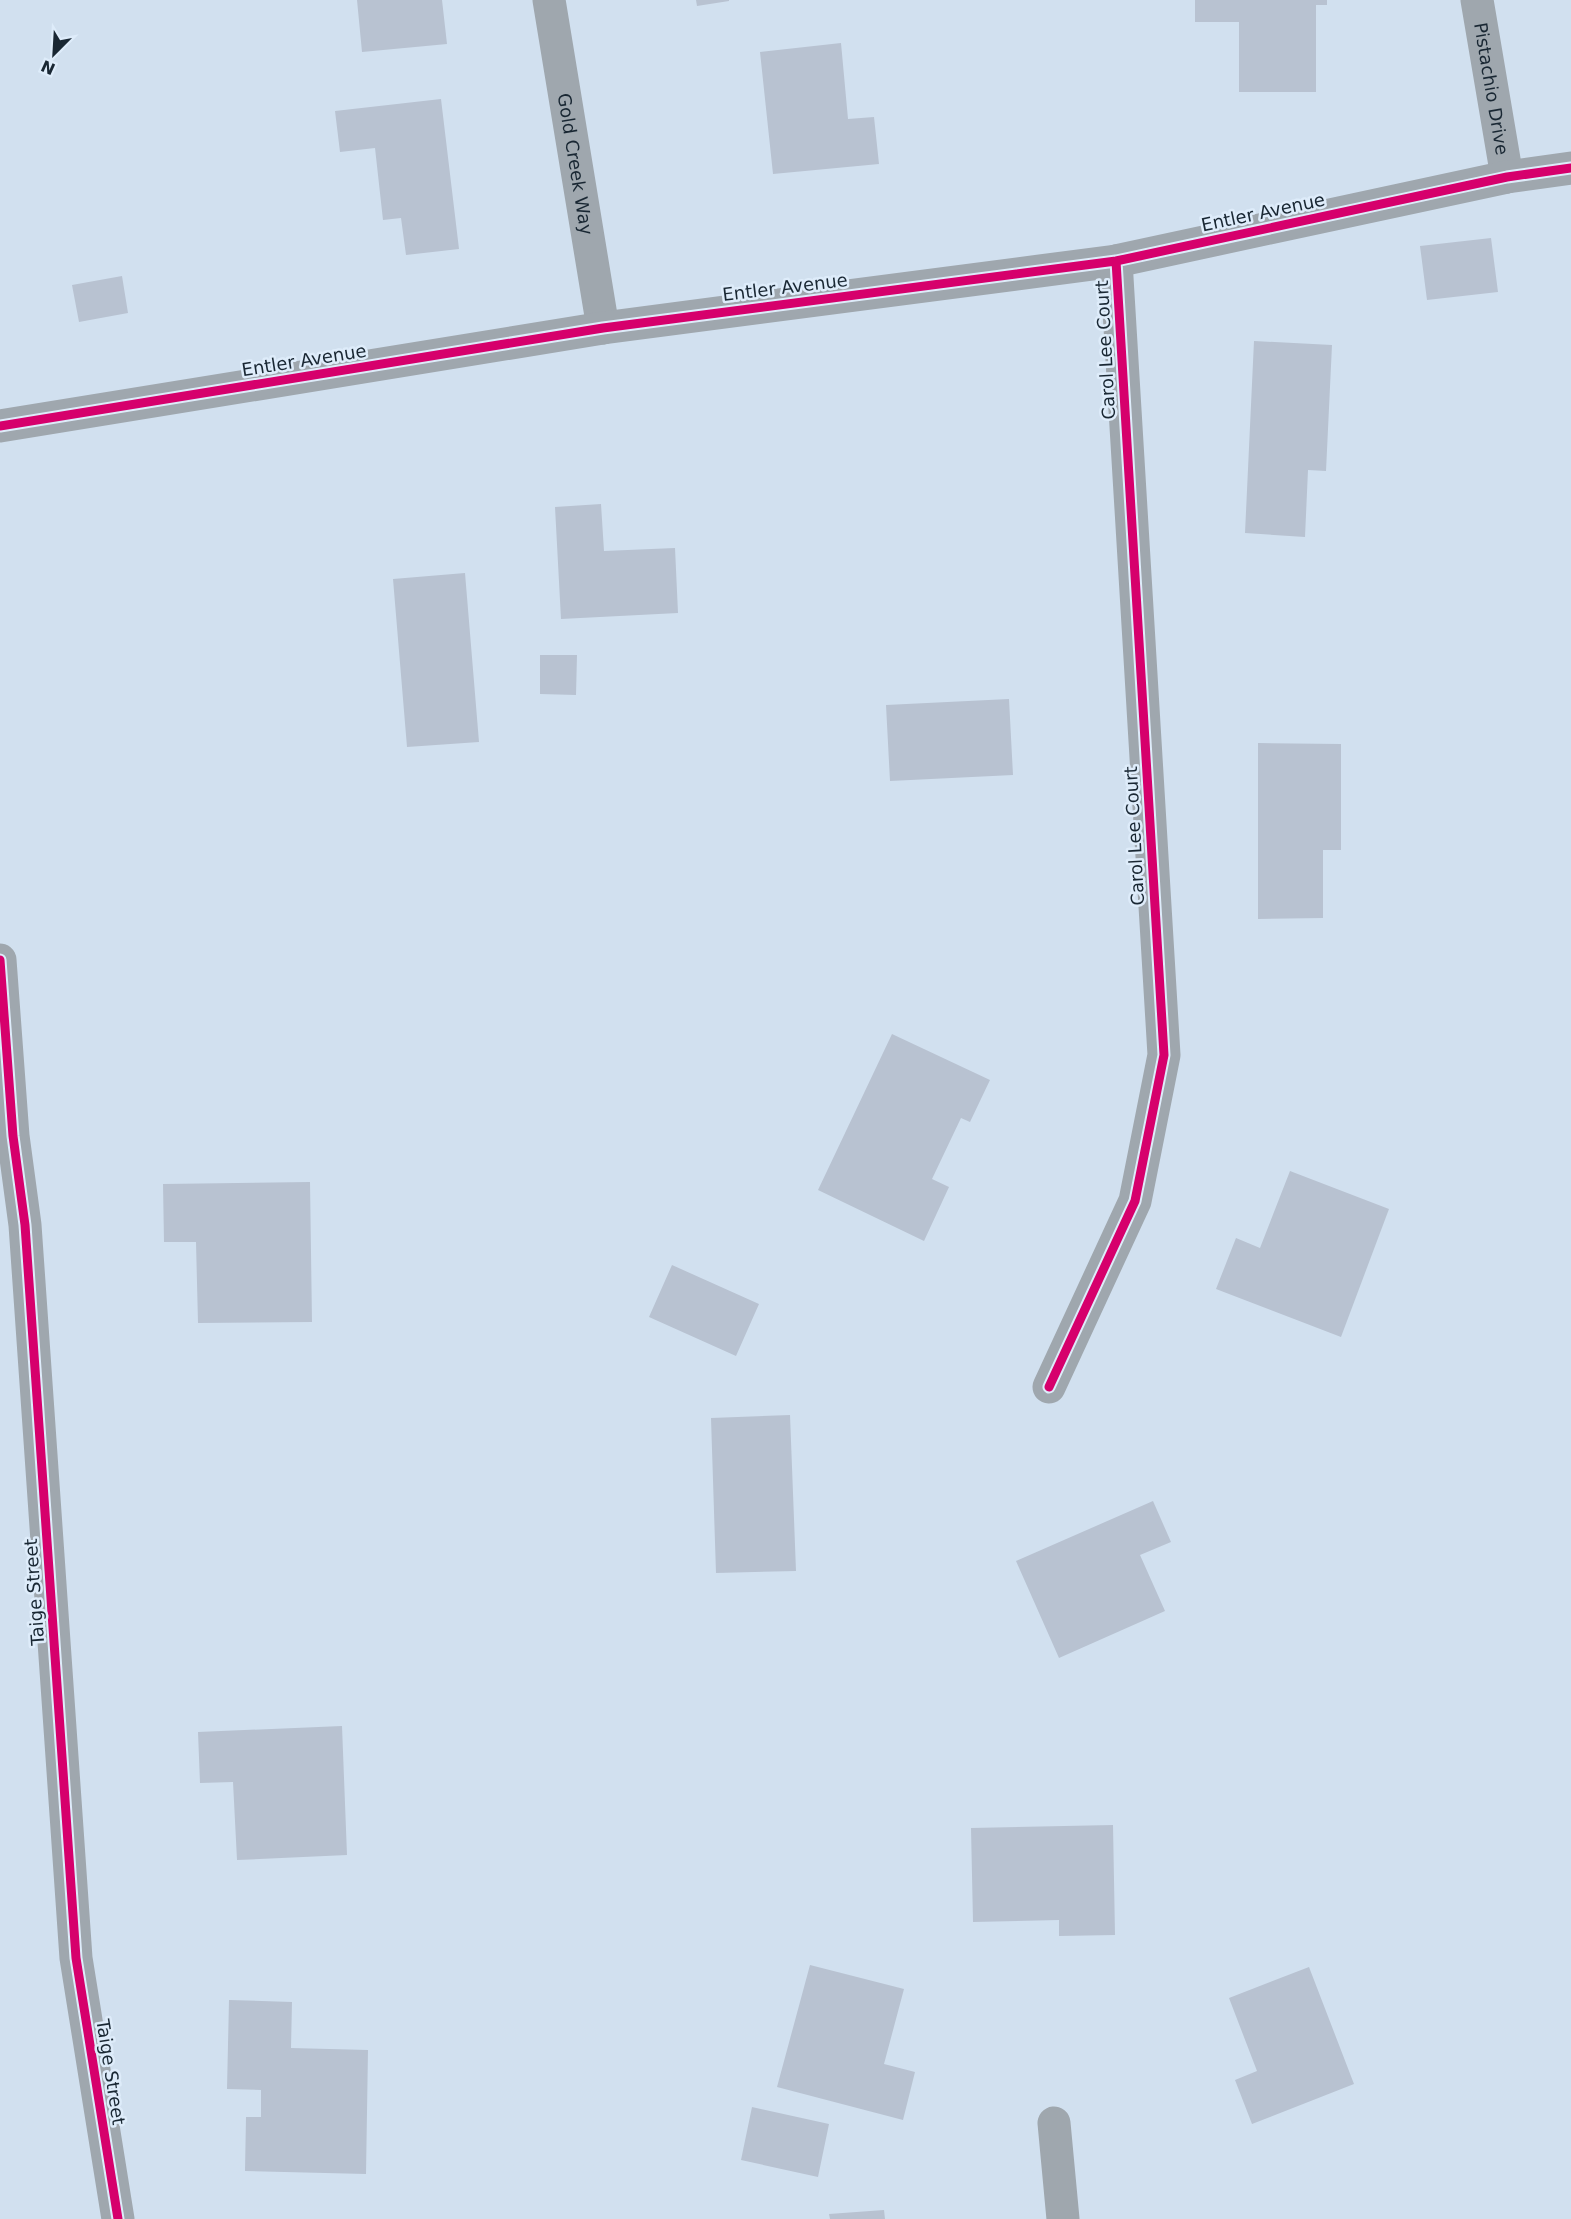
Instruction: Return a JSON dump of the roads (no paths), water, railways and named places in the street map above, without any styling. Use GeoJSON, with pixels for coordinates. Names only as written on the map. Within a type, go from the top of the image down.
{"type":"FeatureCollection","features":[{"type":"Feature","properties":{"kind":"street","name":"Gold Creek Way"},"geometry":{"type":"LineString","coordinates":[[549,0],[603,328]]}},
{"type":"Feature","properties":{"kind":"street","name":"Pistachio Drive"},"geometry":{"type":"LineString","coordinates":[[1477,0],[1507,177]]}},
{"type":"Feature","properties":{"kind":"street","name":"Entler Avenue"},"geometry":{"type":"LineString","coordinates":[[0,426],[603,328],[1116,261],[1507,177],[1571,168]]}},
{"type":"Feature","properties":{"kind":"street","name":"Carol Lee Court"},"geometry":{"type":"LineString","coordinates":[[1049,1387],[1135,1201],[1164,1055],[1116,261]]}},
{"type":"Feature","properties":{"kind":"street","name":"Taige Street"},"geometry":{"type":"LineString","coordinates":[[0,960],[13,1137],[25,1225],[76,1958],[118,2219]]}},
{"type":"Feature","properties":{"kind":"street"},"geometry":{"type":"LineString","coordinates":[[1054,2123],[1063,2219]]}}]}
